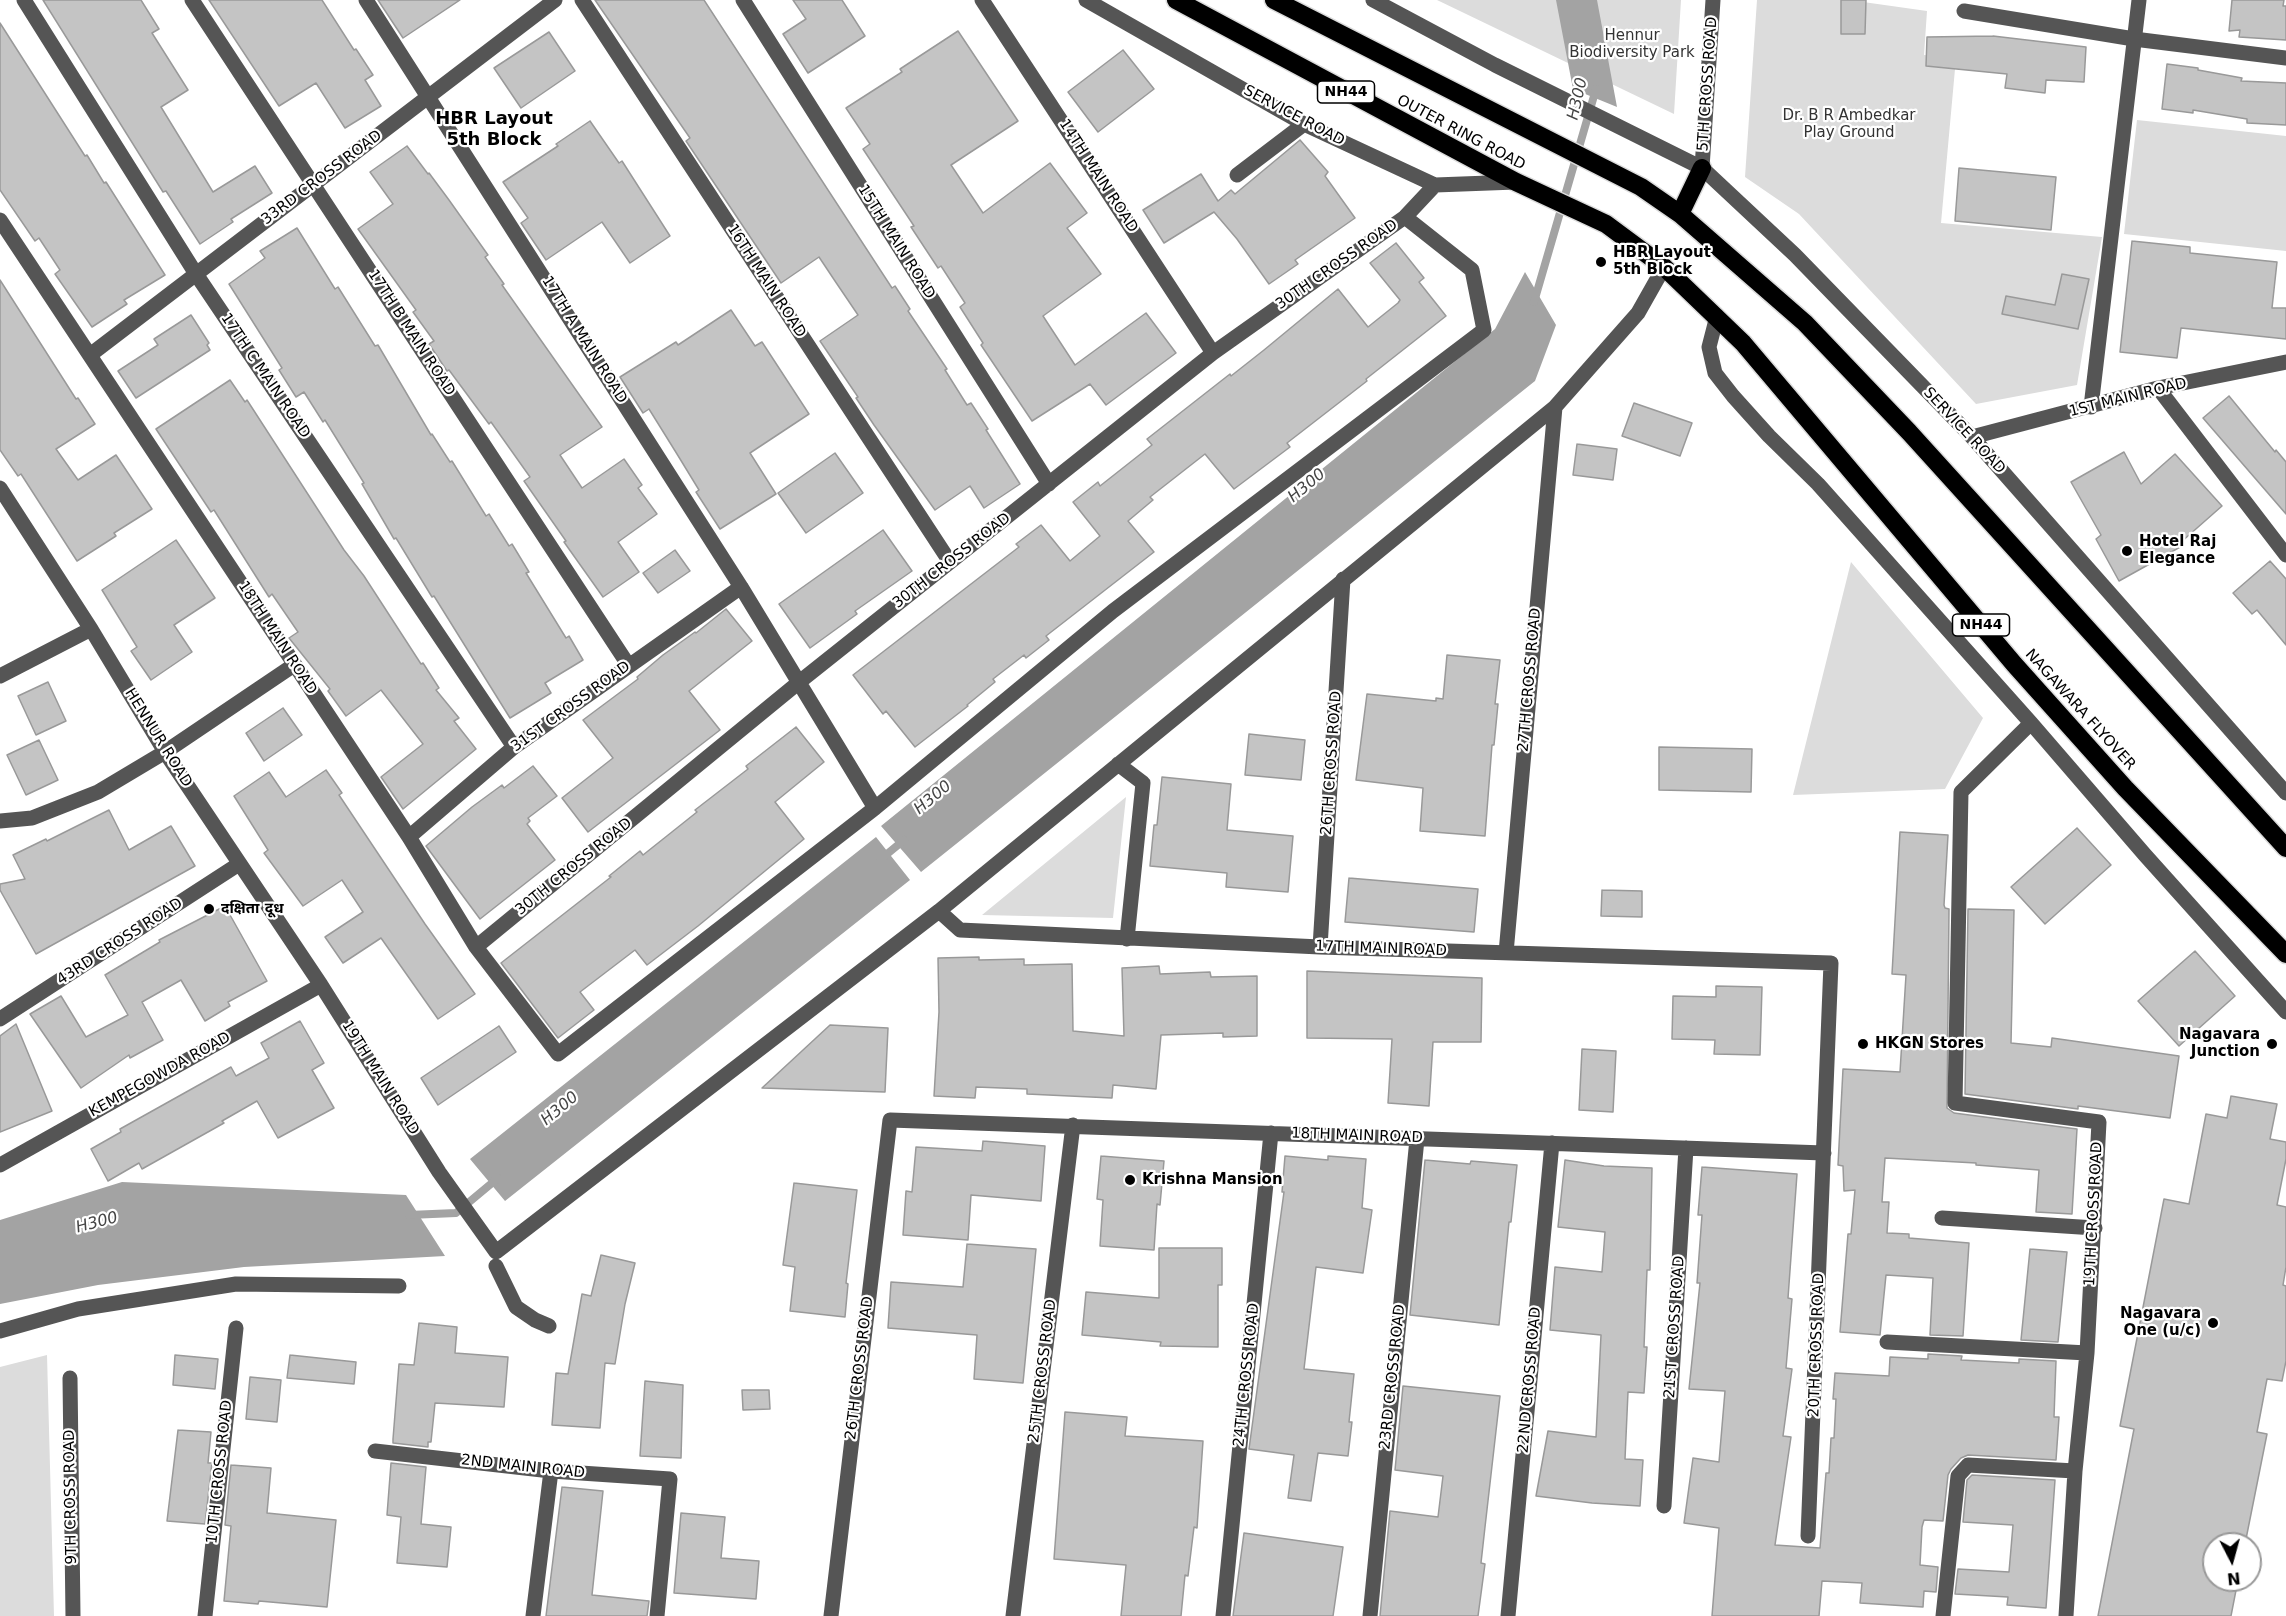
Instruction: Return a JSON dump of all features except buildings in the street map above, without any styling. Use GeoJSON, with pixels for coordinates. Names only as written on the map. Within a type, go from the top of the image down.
{"type":"FeatureCollection","features":[{"type":"Feature","properties":{"kind":"highway","name":"OUTER RING ROAD"},"geometry":{"type":"LineString","coordinates":[[1176,0],[1516,182],[1606,224],[1664,267],[1717,316]]}},
{"type":"Feature","properties":{"kind":"highway"},"geometry":{"type":"LineString","coordinates":[[1274,0],[1641,187],[1680,214],[1806,323],[1901,423],[2286,848]]}},
{"type":"Feature","properties":{"kind":"highway"},"geometry":{"type":"LineString","coordinates":[[1680,214],[1702,168]]}},
{"type":"Feature","properties":{"kind":"highway","name":"NAGAWARA FLYOVER"},"geometry":{"type":"LineString","coordinates":[[1717,316],[1743,343],[2014,664],[2126,788],[2286,954]]}},
{"type":"Feature","properties":{"kind":"street","name":"17TH C MAIN ROAD"},"geometry":{"type":"LineString","coordinates":[[24,0],[196,274],[514,747]]}},
{"type":"Feature","properties":{"kind":"street","name":"17TH B MAIN ROAD"},"geometry":{"type":"LineString","coordinates":[[192,0],[629,666]]}},
{"type":"Feature","properties":{"kind":"street","name":"17TH A MAIN ROAD"},"geometry":{"type":"LineString","coordinates":[[366,0],[741,587],[875,808]]}},
{"type":"Feature","properties":{"kind":"street","name":"33RD CROSS ROAD"},"geometry":{"type":"LineString","coordinates":[[90,355],[555,0]]}},
{"type":"Feature","properties":{"kind":"street","name":"16TH MAIN ROAD"},"geometry":{"type":"LineString","coordinates":[[582,0],[950,562]]}},
{"type":"Feature","properties":{"kind":"street","name":"15TH MAIN ROAD"},"geometry":{"type":"LineString","coordinates":[[743,0],[1049,484]]}},
{"type":"Feature","properties":{"kind":"street","name":"14TH MAIN ROAD"},"geometry":{"type":"LineString","coordinates":[[982,0],[1213,353]]}},
{"type":"Feature","properties":{"kind":"street","name":"SERVICE ROAD"},"geometry":{"type":"LineString","coordinates":[[1086,0],[1304,124],[1435,184],[1516,182]]}},
{"type":"Feature","properties":{"kind":"street","name":"SERVICE ROAD"},"geometry":{"type":"LineString","coordinates":[[1373,0],[1702,168],[1796,255],[1972,437],[2286,793]]}},
{"type":"Feature","properties":{"kind":"street","name":"5TH CROSS ROAD"},"geometry":{"type":"LineString","coordinates":[[1702,168],[1713,0]]}},
{"type":"Feature","properties":{"kind":"street"},"geometry":{"type":"LineString","coordinates":[[2091,407],[2139,0]]}},
{"type":"Feature","properties":{"kind":"street"},"geometry":{"type":"LineString","coordinates":[[1964,11],[2134,39],[2286,58]]}},
{"type":"Feature","properties":{"kind":"street"},"geometry":{"type":"LineString","coordinates":[[1237,175],[1304,124]]}},
{"type":"Feature","properties":{"kind":"street","name":"30TH CROSS ROAD"},"geometry":{"type":"LineString","coordinates":[[476,947],[798,683],[1213,353],[1405,217],[1435,184]]}},
{"type":"Feature","properties":{"kind":"street"},"geometry":{"type":"LineString","coordinates":[[875,808],[1113,611],[1484,330],[1472,270],[1405,217]]}},
{"type":"Feature","properties":{"kind":"street","name":"18TH MAIN ROAD"},"geometry":{"type":"LineString","coordinates":[[1,225],[90,355],[409,837],[476,947],[558,1054],[875,808]]}},
{"type":"Feature","properties":{"kind":"street"},"geometry":{"type":"LineString","coordinates":[[939,911],[1555,407],[1638,313],[1664,267]]}},
{"type":"Feature","properties":{"kind":"street"},"geometry":{"type":"LineString","coordinates":[[1717,316],[1709,347],[1714,373],[1769,436],[1818,484],[2286,1012]]}},
{"type":"Feature","properties":{"kind":"street","name":"1ST MAIN ROAD"},"geometry":{"type":"LineString","coordinates":[[1972,437],[2158,388],[2286,362]]}},
{"type":"Feature","properties":{"kind":"street"},"geometry":{"type":"LineString","coordinates":[[2158,388],[2286,555]]}},
{"type":"Feature","properties":{"kind":"street","name":"27TH CROSS ROAD"},"geometry":{"type":"LineString","coordinates":[[1506,953],[1555,407]]}},
{"type":"Feature","properties":{"kind":"street","name":"HENNUR ROAD"},"geometry":{"type":"LineString","coordinates":[[0,488],[6,509],[91,629],[165,752],[321,985]]}},
{"type":"Feature","properties":{"kind":"street","name":"26TH CROSS ROAD"},"geometry":{"type":"LineString","coordinates":[[1320,947],[1343,579]]}},
{"type":"Feature","properties":{"kind":"street","name":"31ST CROSS ROAD"},"geometry":{"type":"LineString","coordinates":[[409,837],[514,747],[741,587]]}},
{"type":"Feature","properties":{"kind":"street"},"geometry":{"type":"LineString","coordinates":[[0,676],[91,629]]}},
{"type":"Feature","properties":{"kind":"street"},"geometry":{"type":"LineString","coordinates":[[0,821],[32,818],[98,792],[165,752],[294,665]]}},
{"type":"Feature","properties":{"kind":"street","name":"19TH CROSS ROAD"},"geometry":{"type":"LineString","coordinates":[[2031,723],[1961,792],[1955,1103],[2099,1122],[2087,1353],[2075,1471],[2066,1616]]}},
{"type":"Feature","properties":{"kind":"street"},"geometry":{"type":"LineString","coordinates":[[1119,764],[1143,783],[1127,939]]}},
{"type":"Feature","properties":{"kind":"street","name":"43RD CROSS ROAD"},"geometry":{"type":"LineString","coordinates":[[0,1019],[239,864]]}},
{"type":"Feature","properties":{"kind":"street","name":"17TH MAIN ROAD"},"geometry":{"type":"LineString","coordinates":[[939,911],[960,930],[1320,947],[1831,963]]}},
{"type":"Feature","properties":{"kind":"street","name":"19TH MAIN ROAD"},"geometry":{"type":"LineString","coordinates":[[321,985],[439,1172],[496,1252],[939,911]]}},
{"type":"Feature","properties":{"kind":"street","name":"20TH CROSS ROAD"},"geometry":{"type":"LineString","coordinates":[[1808,1536],[1831,963]]}},
{"type":"Feature","properties":{"kind":"street","name":"KEMPEGOWDA ROAD"},"geometry":{"type":"LineString","coordinates":[[0,1165],[321,985]]}},
{"type":"Feature","properties":{"kind":"street","name":"18TH MAIN ROAD"},"geometry":{"type":"LineString","coordinates":[[890,1120],[1824,1153]]}},
{"type":"Feature","properties":{"kind":"street","name":"26TH CROSS ROAD"},"geometry":{"type":"LineString","coordinates":[[831,1616],[890,1120]]}},
{"type":"Feature","properties":{"kind":"street","name":"25TH CROSS ROAD"},"geometry":{"type":"LineString","coordinates":[[1013,1616],[1073,1125]]}},
{"type":"Feature","properties":{"kind":"street","name":"24TH CROSS ROAD"},"geometry":{"type":"LineString","coordinates":[[1223,1616],[1271,1133]]}},
{"type":"Feature","properties":{"kind":"street","name":"23RD CROSS ROAD"},"geometry":{"type":"LineString","coordinates":[[1370,1616],[1418,1138]]}},
{"type":"Feature","properties":{"kind":"street","name":"22ND CROSS ROAD"},"geometry":{"type":"LineString","coordinates":[[1508,1616],[1552,1143]]}},
{"type":"Feature","properties":{"kind":"street","name":"21ST CROSS ROAD"},"geometry":{"type":"LineString","coordinates":[[1664,1506],[1686,1148]]}},
{"type":"Feature","properties":{"kind":"street"},"geometry":{"type":"LineString","coordinates":[[1942,1218],[2095,1228]]}},
{"type":"Feature","properties":{"kind":"street"},"geometry":{"type":"LineString","coordinates":[[496,1266],[516,1307],[549,1326]]}},
{"type":"Feature","properties":{"kind":"street"},"geometry":{"type":"LineString","coordinates":[[0,1331],[78,1310],[236,1284],[399,1286]]}},
{"type":"Feature","properties":{"kind":"street","name":"10TH CROSS ROAD"},"geometry":{"type":"LineString","coordinates":[[205,1616],[236,1328]]}},
{"type":"Feature","properties":{"kind":"street"},"geometry":{"type":"LineString","coordinates":[[1887,1342],[2087,1353]]}},
{"type":"Feature","properties":{"kind":"street","name":"9TH CROSS ROAD"},"geometry":{"type":"LineString","coordinates":[[70,1378],[73,1616]]}},
{"type":"Feature","properties":{"kind":"street","name":"2ND MAIN ROAD"},"geometry":{"type":"LineString","coordinates":[[375,1451],[551,1471],[670,1479],[657,1616]]}},
{"type":"Feature","properties":{"kind":"street"},"geometry":{"type":"LineString","coordinates":[[1943,1616],[1958,1476],[1968,1465],[2075,1471]]}},
{"type":"Feature","properties":{"kind":"street"},"geometry":{"type":"LineString","coordinates":[[533,1616],[551,1471]]}},
{"type":"Feature","properties":{"kind":"green space","name":"Hennur Biodiversity Park"},"geometry":{"type":"Polygon","coordinates":[[[1437,0],[1681,0],[1674,114],[1437,0]]]}},
{"type":"Feature","properties":{"kind":"green space","name":"Dr. B R Ambedkar Play Ground"},"geometry":{"type":"Polygon","coordinates":[[[1757,0],[1849,0],[1927,11],[1924,55],[1956,58],[1941,223],[2102,237],[2077,385],[1976,404],[1799,214],[1745,177],[1757,0]]]}},
{"type":"Feature","properties":{"kind":"green space"},"geometry":{"type":"Polygon","coordinates":[[[2137,120],[2286,136],[2286,251],[2124,234],[2137,120]]]}},
{"type":"Feature","properties":{"kind":"green space"},"geometry":{"type":"Polygon","coordinates":[[[1851,562],[1983,718],[1945,789],[1793,795],[1851,562]]]}},
{"type":"Feature","properties":{"kind":"green space"},"geometry":{"type":"Polygon","coordinates":[[[1126,797],[1113,918],[982,915],[1126,797]]]}},
{"type":"Feature","properties":{"kind":"green space"},"geometry":{"type":"Polygon","coordinates":[[[47,1355],[54,1616],[0,1616],[0,1367],[47,1355]]]}},
{"type":"Feature","properties":{"kind":"water"},"geometry":{"type":"Polygon","coordinates":[[[1556,0],[1597,0],[1617,107],[1573,89],[1556,0]]]}},
{"type":"Feature","properties":{"kind":"water"},"geometry":{"type":"Polygon","coordinates":[[[1525,272],[1556,325],[1535,381],[921,872],[881,826],[1495,329],[1525,272]]]}},
{"type":"Feature","properties":{"kind":"water"},"geometry":{"type":"Polygon","coordinates":[[[876,837],[910,880],[505,1201],[470,1159],[876,837]]]}},
{"type":"Feature","properties":{"kind":"water"},"geometry":{"type":"Polygon","coordinates":[[[122,1182],[406,1195],[445,1256],[244,1267],[98,1285],[0,1304],[0,1220],[122,1182]]]}},
{"type":"Feature","properties":{"kind":"waterway","name":"H300"},"geometry":{"type":"LineString","coordinates":[[1534,302],[1596,89]]}},
{"type":"Feature","properties":{"kind":"waterway","name":"H300"},"geometry":{"type":"LineString","coordinates":[[881,859],[904,840]]}},
{"type":"Feature","properties":{"kind":"waterway","name":"H300"},"geometry":{"type":"LineString","coordinates":[[409,1215],[456,1213],[498,1178]]}},
{"type":"Feature","properties":{"kind":"place","name":"HBR Layout 5th Block"},"geometry":{"type":"Point","coordinates":[1601,262]}},
{"type":"Feature","properties":{"kind":"place","name":"Hotel Raj Elegance"},"geometry":{"type":"Point","coordinates":[2127,551]}},
{"type":"Feature","properties":{"kind":"place","name":"दक्षिता दूध"},"geometry":{"type":"Point","coordinates":[209,909]}},
{"type":"Feature","properties":{"kind":"place","name":"HKGN Stores"},"geometry":{"type":"Point","coordinates":[1863,1044]}},
{"type":"Feature","properties":{"kind":"place","name":"Nagavara Junction"},"geometry":{"type":"Point","coordinates":[2272,1044]}},
{"type":"Feature","properties":{"kind":"place","name":"Krishna Mansion"},"geometry":{"type":"Point","coordinates":[1130,1180]}},
{"type":"Feature","properties":{"kind":"place","name":"Nagavara One (u/c)"},"geometry":{"type":"Point","coordinates":[2213,1323]}},
{"type":"Feature","properties":{"kind":"district","name":"HBR Layout 5th Block"},"geometry":{"type":"Point","coordinates":[494,129]}}]}
